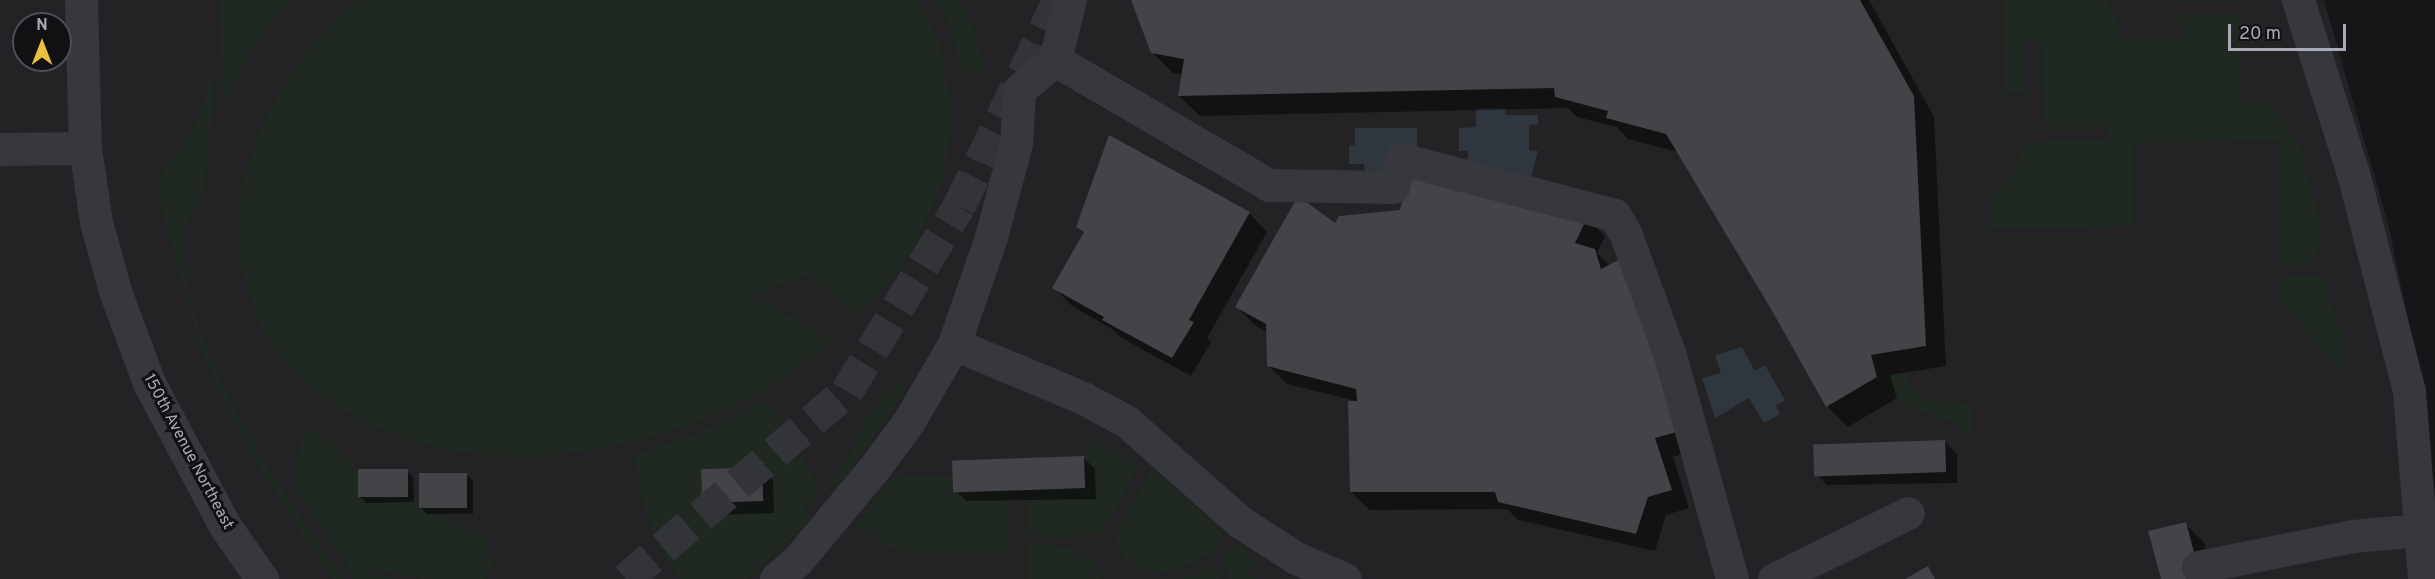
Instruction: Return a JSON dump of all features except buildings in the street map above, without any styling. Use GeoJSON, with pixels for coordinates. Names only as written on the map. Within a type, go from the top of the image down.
{"type":"FeatureCollection","features":[{"type":"Feature","properties":{"kind":"street","name":"150th Avenue Northeast"},"geometry":{"type":"LineString","coordinates":[[81,0],[85,148],[96,222],[115,291],[149,383],[225,526],[262,579]]}},
{"type":"Feature","properties":{"kind":"street"},"geometry":{"type":"LineString","coordinates":[[776,579],[797,561],[876,466],[909,421],[954,344],[991,237],[1016,144],[1019,90],[1055,60],[1070,0]]}},
{"type":"Feature","properties":{"kind":"street"},"geometry":{"type":"LineString","coordinates":[[2298,0],[2354,173],[2409,391],[2424,579]]}},
{"type":"Feature","properties":{"kind":"street"},"geometry":{"type":"LineString","coordinates":[[1055,60],[1269,185],[1393,187],[1401,159],[1615,215],[1626,235],[1670,355],[1732,579]]}},
{"type":"Feature","properties":{"kind":"street"},"geometry":{"type":"LineString","coordinates":[[0,149],[85,148]]}},
{"type":"Feature","properties":{"kind":"street"},"geometry":{"type":"LineString","coordinates":[[954,344],[1083,398],[1126,421],[1240,522],[1296,558],[1345,579]]}},
{"type":"Feature","properties":{"kind":"street"},"geometry":{"type":"LineString","coordinates":[[1774,579],[1908,513]]}},
{"type":"Feature","properties":{"kind":"street"},"geometry":{"type":"LineString","coordinates":[[2198,567],[2353,536],[2420,530]]}},
{"type":"Feature","properties":{"kind":"shaded area"},"geometry":{"type":"Polygon","coordinates":[[[0,0],[2324,0],[2388,223],[2408,320],[2435,491],[2435,579],[0,579],[0,0]]]}},
{"type":"Feature","properties":{"kind":"shaded area"},"geometry":{"type":"Polygon","coordinates":[[[219,0],[293,0],[279,11],[251,52],[223,105],[219,0]]]}},
{"type":"Feature","properties":{"kind":"shaded area"},"geometry":{"type":"Polygon","coordinates":[[[358,0],[917,0],[939,42],[951,103],[951,130],[945,171],[935,201],[905,263],[860,315],[806,275],[753,295],[832,341],[777,383],[739,404],[695,423],[650,438],[590,451],[540,456],[473,454],[425,445],[362,421],[309,386],[288,365],[256,317],[240,262],[238,235],[242,182],[262,124],[296,65],[329,27],[358,0]]]}},
{"type":"Feature","properties":{"kind":"shaded area"},"geometry":{"type":"Polygon","coordinates":[[[935,0],[960,0],[973,25],[985,70],[964,75],[945,15],[935,0]]]}},
{"type":"Feature","properties":{"kind":"shaded area"},"geometry":{"type":"Polygon","coordinates":[[[2003,0],[2106,0],[2120,27],[2119,39],[2185,38],[2175,14],[2240,14],[2240,102],[2268,103],[2298,141],[2323,232],[2312,264],[2281,264],[2279,141],[2133,143],[2134,226],[1992,229],[1992,197],[2015,175],[2022,145],[2043,141],[2108,140],[2108,126],[2043,127],[2042,40],[2025,40],[2026,93],[2005,92],[2003,0]]]}},
{"type":"Feature","properties":{"kind":"shaded area"},"geometry":{"type":"Polygon","coordinates":[[[212,66],[213,103],[205,183],[202,197],[184,230],[182,246],[186,279],[199,329],[223,386],[264,461],[344,579],[332,579],[311,550],[252,456],[222,398],[202,353],[164,219],[157,181],[190,135],[203,105],[212,66]]]}},
{"type":"Feature","properties":{"kind":"shaded area"},"geometry":{"type":"Polygon","coordinates":[[[1476,108],[1505,108],[1506,115],[1538,115],[1538,124],[1529,125],[1529,150],[1538,151],[1531,177],[1468,171],[1468,151],[1459,151],[1459,128],[1476,127],[1476,108]]]}},
{"type":"Feature","properties":{"kind":"shaded area"},"geometry":{"type":"Polygon","coordinates":[[[1355,128],[1417,128],[1417,153],[1389,172],[1365,172],[1364,164],[1349,164],[1349,145],[1355,145],[1355,128]]]}},
{"type":"Feature","properties":{"kind":"shaded area"},"geometry":{"type":"Polygon","coordinates":[[[2281,277],[2327,277],[2330,304],[2347,343],[2346,376],[2281,304],[2281,277]]]}},
{"type":"Feature","properties":{"kind":"shaded area"},"geometry":{"type":"Polygon","coordinates":[[[1742,347],[1755,371],[1765,365],[1785,400],[1776,406],[1780,414],[1764,423],[1749,398],[1715,418],[1702,378],[1721,373],[1715,355],[1742,347]]]}},
{"type":"Feature","properties":{"kind":"shaded area"},"geometry":{"type":"Polygon","coordinates":[[[1907,371],[1909,385],[1920,396],[1932,400],[1971,403],[1972,433],[1963,433],[1955,423],[1897,402],[1877,377],[1907,371]]]}},
{"type":"Feature","properties":{"kind":"shaded area"},"geometry":{"type":"Polygon","coordinates":[[[899,380],[907,385],[838,488],[831,481],[851,452],[868,412],[899,380]]]}},
{"type":"Feature","properties":{"kind":"shaded area"},"geometry":{"type":"Polygon","coordinates":[[[759,404],[770,407],[786,428],[817,484],[814,487],[818,492],[803,510],[812,517],[748,579],[680,579],[658,545],[645,510],[634,460],[636,454],[689,437],[759,404]],[[762,467],[701,469],[701,503],[763,501],[762,467]]]}},
{"type":"Feature","properties":{"kind":"shaded area"},"geometry":{"type":"Polygon","coordinates":[[[302,430],[323,435],[358,470],[359,497],[419,497],[442,516],[487,538],[493,567],[485,579],[422,579],[359,568],[394,579],[352,579],[348,566],[293,486],[302,430]]]}},
{"type":"Feature","properties":{"kind":"shaded area"},"geometry":{"type":"Polygon","coordinates":[[[1092,440],[1139,465],[1102,534],[1075,534],[1075,540],[1027,533],[1027,488],[1085,488],[1084,456],[1092,440]]]}},
{"type":"Feature","properties":{"kind":"shaded area"},"geometry":{"type":"Polygon","coordinates":[[[1152,467],[1224,534],[1211,553],[1171,572],[1159,572],[1134,566],[1125,559],[1118,546],[1116,534],[1152,467]]]}},
{"type":"Feature","properties":{"kind":"shaded area"},"geometry":{"type":"Polygon","coordinates":[[[953,476],[953,490],[1010,489],[1011,551],[912,553],[891,548],[856,524],[893,477],[953,476]]]}},
{"type":"Feature","properties":{"kind":"shaded area"},"geometry":{"type":"Polygon","coordinates":[[[1027,541],[1075,549],[1075,558],[1094,558],[1094,571],[1104,572],[1100,579],[1028,579],[1027,541]]]}},
{"type":"Feature","properties":{"kind":"shaded area"},"geometry":{"type":"Polygon","coordinates":[[[1234,541],[1251,552],[1247,558],[1256,564],[1249,574],[1257,579],[1229,579],[1223,556],[1234,541]]]}},
{"type":"Feature","properties":{"kind":"shaded area"},"geometry":{"type":"Polygon","coordinates":[[[1209,568],[1215,570],[1220,579],[1180,579],[1209,568]]]}},
{"type":"Feature","properties":{"kind":"tunnel"},"geometry":{"type":"LineString","coordinates":[[626,579],[847,391],[959,206],[1059,0]]}}]}
